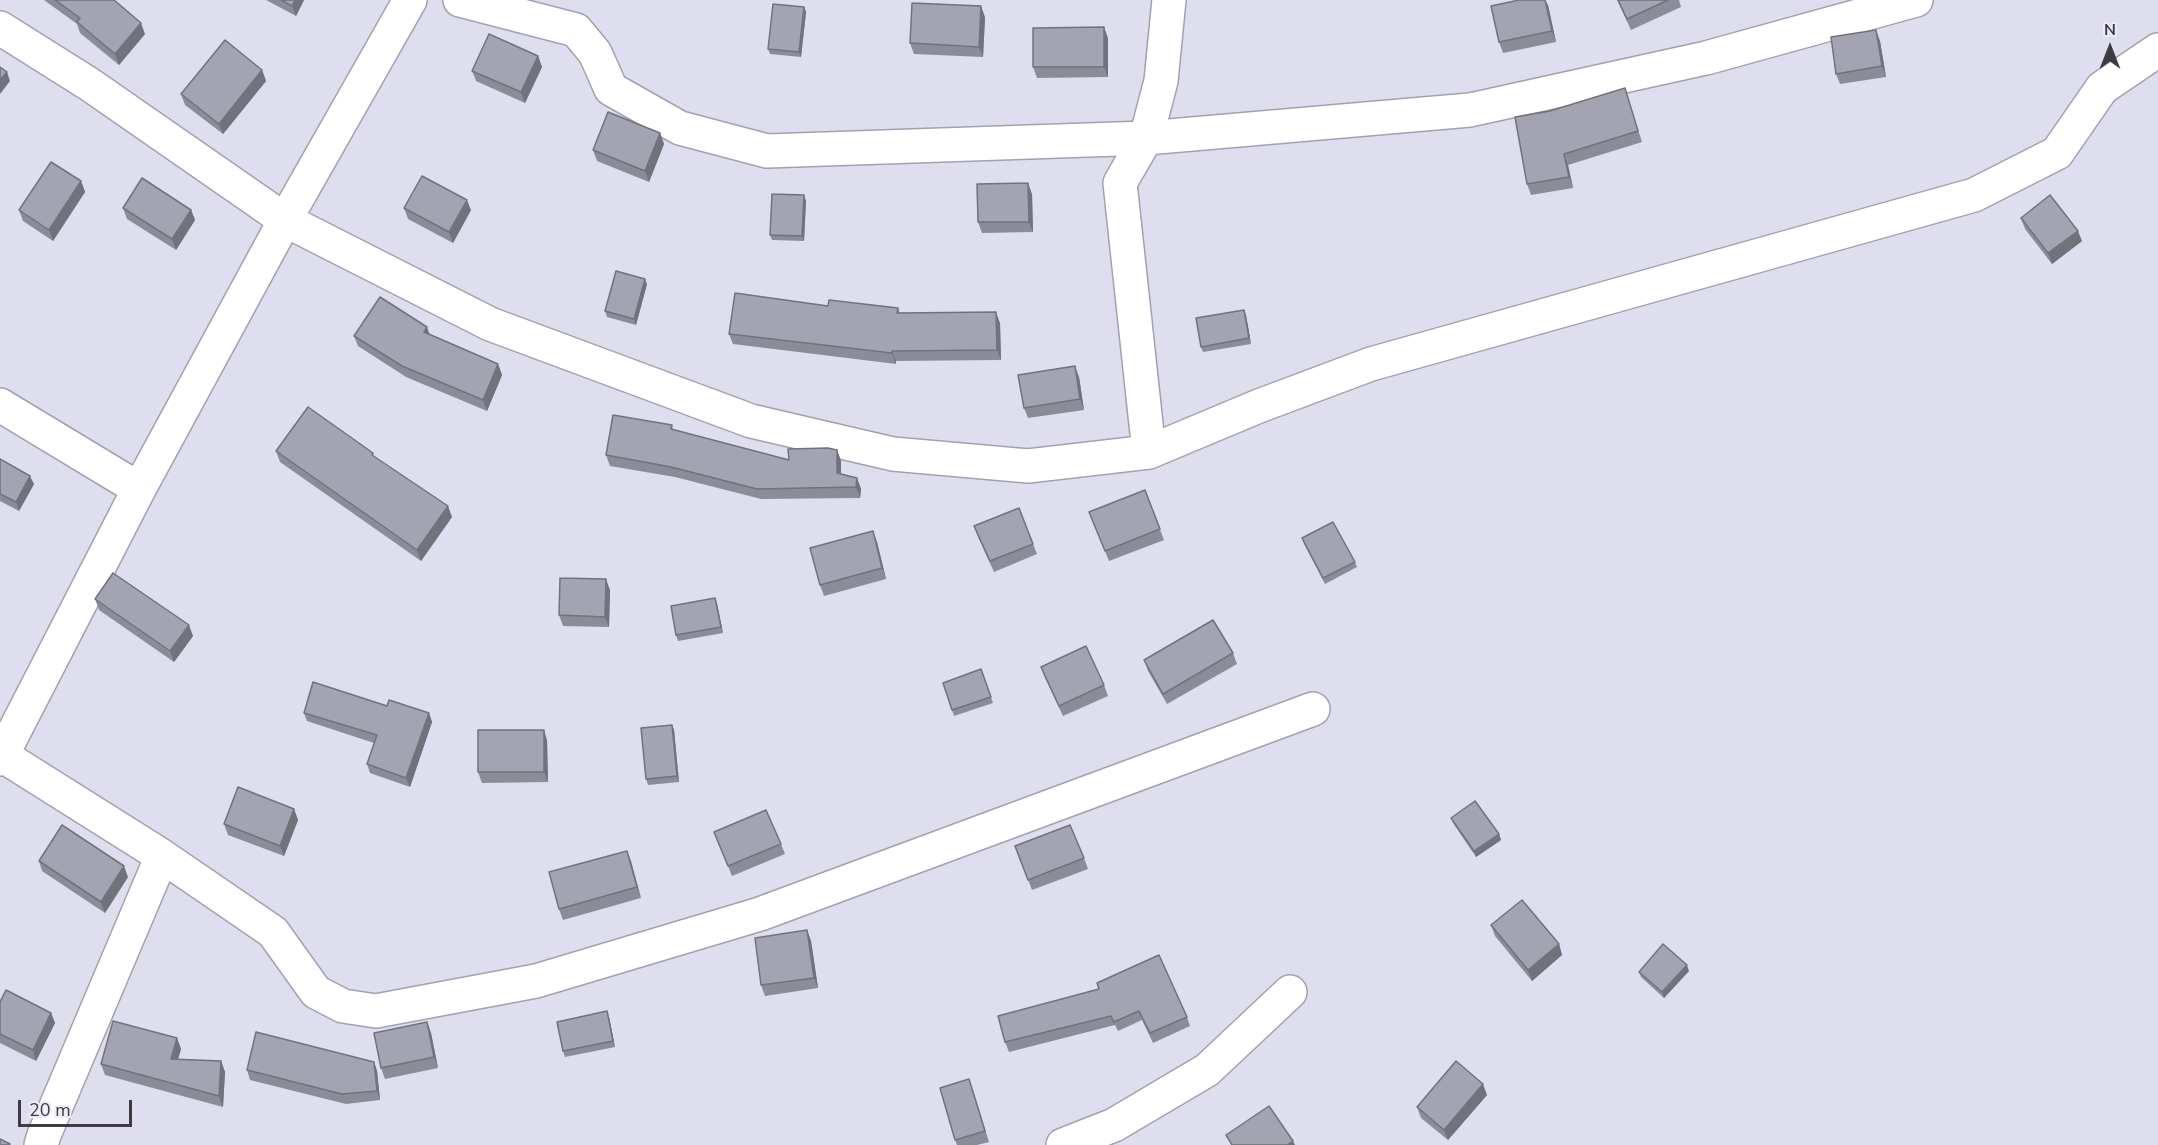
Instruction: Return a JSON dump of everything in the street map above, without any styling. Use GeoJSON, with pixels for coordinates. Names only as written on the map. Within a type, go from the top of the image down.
{"type":"FeatureCollection","features":[{"type":"Feature","properties":{"kind":"street"},"geometry":{"type":"LineString","coordinates":[[410,0],[285,220],[139,489],[1,756],[162,856],[273,932],[316,992],[343,1006],[376,1011],[536,981],[760,914],[1312,709]]}},
{"type":"Feature","properties":{"kind":"street"},"geometry":{"type":"LineString","coordinates":[[460,0],[576,30],[595,53],[611,89],[680,128],[767,152],[1146,138],[1470,110],[1707,58],[1916,0]]}},
{"type":"Feature","properties":{"kind":"street"},"geometry":{"type":"LineString","coordinates":[[1149,452],[1120,183],[1146,138],[1161,81],[1169,0]]}},
{"type":"Feature","properties":{"kind":"street"},"geometry":{"type":"LineString","coordinates":[[0,28],[89,84],[285,220],[490,324],[751,421],[893,454],[1028,466],[1149,452],[1259,406],[1371,364],[1974,195],[2057,153],[2102,88],[2156,55]]}},
{"type":"Feature","properties":{"kind":"street"},"geometry":{"type":"LineString","coordinates":[[0,405],[139,489]]}},
{"type":"Feature","properties":{"kind":"street"},"geometry":{"type":"LineString","coordinates":[[42,1145],[44,1135],[162,856]]}},
{"type":"Feature","properties":{"kind":"street"},"geometry":{"type":"LineString","coordinates":[[1063,1145],[1114,1125],[1207,1070],[1290,992]]}},
{"type":"Feature","properties":{"kind":"building"},"geometry":{"type":"Polygon","coordinates":[[[55,0],[114,0],[141,23],[115,54],[77,22],[80,18],[55,0]]]}},
{"type":"Feature","properties":{"kind":"building"},"geometry":{"type":"Polygon","coordinates":[[[281,0],[295,0],[292,6],[281,0]]]}},
{"type":"Feature","properties":{"kind":"building"},"geometry":{"type":"Polygon","coordinates":[[[1519,0],[1545,0],[1552,31],[1499,42],[1491,6],[1519,0]]]}},
{"type":"Feature","properties":{"kind":"building"},"geometry":{"type":"Polygon","coordinates":[[[1618,0],[1668,0],[1627,19],[1618,0]]]}},
{"type":"Feature","properties":{"kind":"building"},"geometry":{"type":"Polygon","coordinates":[[[912,3],[981,6],[979,47],[910,43],[912,3]]]}},
{"type":"Feature","properties":{"kind":"building"},"geometry":{"type":"Polygon","coordinates":[[[773,4],[804,7],[799,52],[768,49],[773,4]]]}},
{"type":"Feature","properties":{"kind":"building"},"geometry":{"type":"Polygon","coordinates":[[[1104,27],[1104,67],[1033,67],[1033,28],[1104,27]]]}},
{"type":"Feature","properties":{"kind":"building"},"geometry":{"type":"Polygon","coordinates":[[[1876,30],[1882,66],[1836,74],[1831,37],[1876,30]]]}},
{"type":"Feature","properties":{"kind":"building"},"geometry":{"type":"Polygon","coordinates":[[[489,34],[538,56],[521,92],[472,71],[489,34]]]}},
{"type":"Feature","properties":{"kind":"building"},"geometry":{"type":"Polygon","coordinates":[[[225,40],[262,70],[219,124],[181,94],[225,40]]]}},
{"type":"Feature","properties":{"kind":"building"},"geometry":{"type":"Polygon","coordinates":[[[0,67],[7,72],[0,80],[0,67]]]}},
{"type":"Feature","properties":{"kind":"building"},"geometry":{"type":"Polygon","coordinates":[[[1625,88],[1638,131],[1564,154],[1569,177],[1527,184],[1515,117],[1550,111],[1625,88]]]}},
{"type":"Feature","properties":{"kind":"building"},"geometry":{"type":"Polygon","coordinates":[[[608,112],[660,133],[645,171],[593,150],[608,112]]]}},
{"type":"Feature","properties":{"kind":"building"},"geometry":{"type":"Polygon","coordinates":[[[51,162],[81,181],[49,230],[19,210],[51,162]]]}},
{"type":"Feature","properties":{"kind":"building"},"geometry":{"type":"Polygon","coordinates":[[[422,176],[467,200],[449,232],[404,208],[422,176]]]}},
{"type":"Feature","properties":{"kind":"building"},"geometry":{"type":"Polygon","coordinates":[[[142,178],[191,210],[172,239],[123,208],[142,178]]]}},
{"type":"Feature","properties":{"kind":"building"},"geometry":{"type":"Polygon","coordinates":[[[1028,183],[1029,222],[978,222],[977,184],[1028,183]]]}},
{"type":"Feature","properties":{"kind":"building"},"geometry":{"type":"Polygon","coordinates":[[[772,194],[804,195],[802,236],[770,235],[772,194]]]}},
{"type":"Feature","properties":{"kind":"building"},"geometry":{"type":"Polygon","coordinates":[[[2050,195],[2078,231],[2048,253],[2021,218],[2050,195]]]}},
{"type":"Feature","properties":{"kind":"building"},"geometry":{"type":"Polygon","coordinates":[[[616,271],[645,279],[634,319],[605,311],[616,271]]]}},
{"type":"Feature","properties":{"kind":"building"},"geometry":{"type":"Polygon","coordinates":[[[735,293],[828,306],[829,300],[898,308],[897,313],[996,312],[997,350],[892,351],[892,353],[729,334],[735,293]]]}},
{"type":"Feature","properties":{"kind":"building"},"geometry":{"type":"Polygon","coordinates":[[[380,297],[427,327],[424,332],[498,364],[483,400],[402,366],[354,336],[380,297]]]}},
{"type":"Feature","properties":{"kind":"building"},"geometry":{"type":"Polygon","coordinates":[[[1244,310],[1249,338],[1201,347],[1196,318],[1244,310]]]}},
{"type":"Feature","properties":{"kind":"building"},"geometry":{"type":"Polygon","coordinates":[[[1075,366],[1080,399],[1024,408],[1018,375],[1075,366]]]}},
{"type":"Feature","properties":{"kind":"building"},"geometry":{"type":"Polygon","coordinates":[[[308,407],[373,453],[372,455],[448,506],[417,550],[276,451],[308,407]]]}},
{"type":"Feature","properties":{"kind":"building"},"geometry":{"type":"Polygon","coordinates":[[[613,415],[672,425],[671,429],[789,460],[788,449],[828,448],[837,450],[837,473],[857,478],[856,487],[757,489],[671,467],[606,455],[613,415]]]}},
{"type":"Feature","properties":{"kind":"building"},"geometry":{"type":"Polygon","coordinates":[[[0,459],[30,476],[16,502],[0,494],[0,459]]]}},
{"type":"Feature","properties":{"kind":"building"},"geometry":{"type":"Polygon","coordinates":[[[1145,490],[1160,529],[1105,551],[1089,512],[1145,490]]]}},
{"type":"Feature","properties":{"kind":"building"},"geometry":{"type":"Polygon","coordinates":[[[1019,508],[1033,544],[990,561],[974,526],[1019,508]]]}},
{"type":"Feature","properties":{"kind":"building"},"geometry":{"type":"Polygon","coordinates":[[[1333,522],[1355,562],[1323,578],[1302,538],[1333,522]]]}},
{"type":"Feature","properties":{"kind":"building"},"geometry":{"type":"Polygon","coordinates":[[[873,531],[882,568],[820,585],[810,548],[873,531]]]}},
{"type":"Feature","properties":{"kind":"building"},"geometry":{"type":"Polygon","coordinates":[[[113,573],[189,625],[170,651],[95,599],[113,573]]]}},
{"type":"Feature","properties":{"kind":"building"},"geometry":{"type":"Polygon","coordinates":[[[560,578],[606,579],[605,617],[559,615],[560,578]]]}},
{"type":"Feature","properties":{"kind":"building"},"geometry":{"type":"Polygon","coordinates":[[[715,598],[721,627],[676,635],[671,606],[715,598]]]}},
{"type":"Feature","properties":{"kind":"building"},"geometry":{"type":"Polygon","coordinates":[[[1213,620],[1233,653],[1163,694],[1144,660],[1213,620]]]}},
{"type":"Feature","properties":{"kind":"building"},"geometry":{"type":"Polygon","coordinates":[[[1086,646],[1104,685],[1059,706],[1041,667],[1086,646]]]}},
{"type":"Feature","properties":{"kind":"building"},"geometry":{"type":"Polygon","coordinates":[[[981,669],[991,697],[952,710],[943,683],[981,669]]]}},
{"type":"Feature","properties":{"kind":"building"},"geometry":{"type":"Polygon","coordinates":[[[313,682],[387,706],[389,700],[429,713],[406,778],[367,764],[377,735],[304,713],[313,682]]]}},
{"type":"Feature","properties":{"kind":"building"},"geometry":{"type":"Polygon","coordinates":[[[672,725],[677,776],[646,779],[641,728],[672,725]]]}},
{"type":"Feature","properties":{"kind":"building"},"geometry":{"type":"Polygon","coordinates":[[[478,730],[544,730],[544,772],[478,772],[478,730]]]}},
{"type":"Feature","properties":{"kind":"building"},"geometry":{"type":"Polygon","coordinates":[[[238,787],[294,809],[280,846],[224,824],[238,787]]]}},
{"type":"Feature","properties":{"kind":"building"},"geometry":{"type":"Polygon","coordinates":[[[1475,801],[1499,834],[1474,851],[1451,818],[1475,801]]]}},
{"type":"Feature","properties":{"kind":"building"},"geometry":{"type":"Polygon","coordinates":[[[766,810],[781,844],[728,866],[714,832],[766,810]]]}},
{"type":"Feature","properties":{"kind":"building"},"geometry":{"type":"Polygon","coordinates":[[[62,825],[124,866],[101,902],[39,861],[62,825]]]}},
{"type":"Feature","properties":{"kind":"building"},"geometry":{"type":"Polygon","coordinates":[[[1070,825],[1084,858],[1028,880],[1015,846],[1070,825]]]}},
{"type":"Feature","properties":{"kind":"building"},"geometry":{"type":"Polygon","coordinates":[[[627,851],[637,887],[559,909],[549,872],[627,851]]]}},
{"type":"Feature","properties":{"kind":"building"},"geometry":{"type":"Polygon","coordinates":[[[1522,900],[1559,944],[1528,970],[1491,925],[1522,900]]]}},
{"type":"Feature","properties":{"kind":"building"},"geometry":{"type":"Polygon","coordinates":[[[807,930],[814,978],[761,985],[755,938],[807,930]]]}},
{"type":"Feature","properties":{"kind":"building"},"geometry":{"type":"Polygon","coordinates":[[[1663,944],[1687,965],[1662,992],[1639,972],[1663,944]]]}},
{"type":"Feature","properties":{"kind":"building"},"geometry":{"type":"Polygon","coordinates":[[[1159,955],[1187,1017],[1150,1033],[1139,1011],[1114,1022],[1111,1016],[1005,1042],[998,1016],[1099,989],[1097,983],[1159,955]]]}},
{"type":"Feature","properties":{"kind":"building"},"geometry":{"type":"Polygon","coordinates":[[[6,990],[51,1013],[33,1050],[0,1034],[0,1002],[6,990]]]}},
{"type":"Feature","properties":{"kind":"building"},"geometry":{"type":"Polygon","coordinates":[[[607,1011],[613,1041],[563,1051],[557,1022],[607,1011]]]}},
{"type":"Feature","properties":{"kind":"building"},"geometry":{"type":"Polygon","coordinates":[[[113,1021],[177,1038],[171,1059],[221,1061],[219,1096],[101,1064],[113,1021]]]}},
{"type":"Feature","properties":{"kind":"building"},"geometry":{"type":"Polygon","coordinates":[[[427,1022],[434,1057],[381,1068],[374,1033],[427,1022]]]}},
{"type":"Feature","properties":{"kind":"building"},"geometry":{"type":"Polygon","coordinates":[[[256,1032],[374,1062],[377,1091],[342,1094],[247,1070],[256,1032]]]}},
{"type":"Feature","properties":{"kind":"building"},"geometry":{"type":"Polygon","coordinates":[[[1456,1061],[1483,1084],[1444,1130],[1417,1107],[1456,1061]]]}},
{"type":"Feature","properties":{"kind":"building"},"geometry":{"type":"Polygon","coordinates":[[[969,1079],[985,1131],[955,1140],[940,1088],[969,1079]]]}},
{"type":"Feature","properties":{"kind":"building"},"geometry":{"type":"Polygon","coordinates":[[[1269,1106],[1293,1141],[1287,1145],[1232,1145],[1226,1135],[1269,1106]]]}},
{"type":"Feature","properties":{"kind":"building"},"geometry":{"type":"Polygon","coordinates":[[[0,1139],[10,1144],[0,1145],[0,1139]]]}}]}
